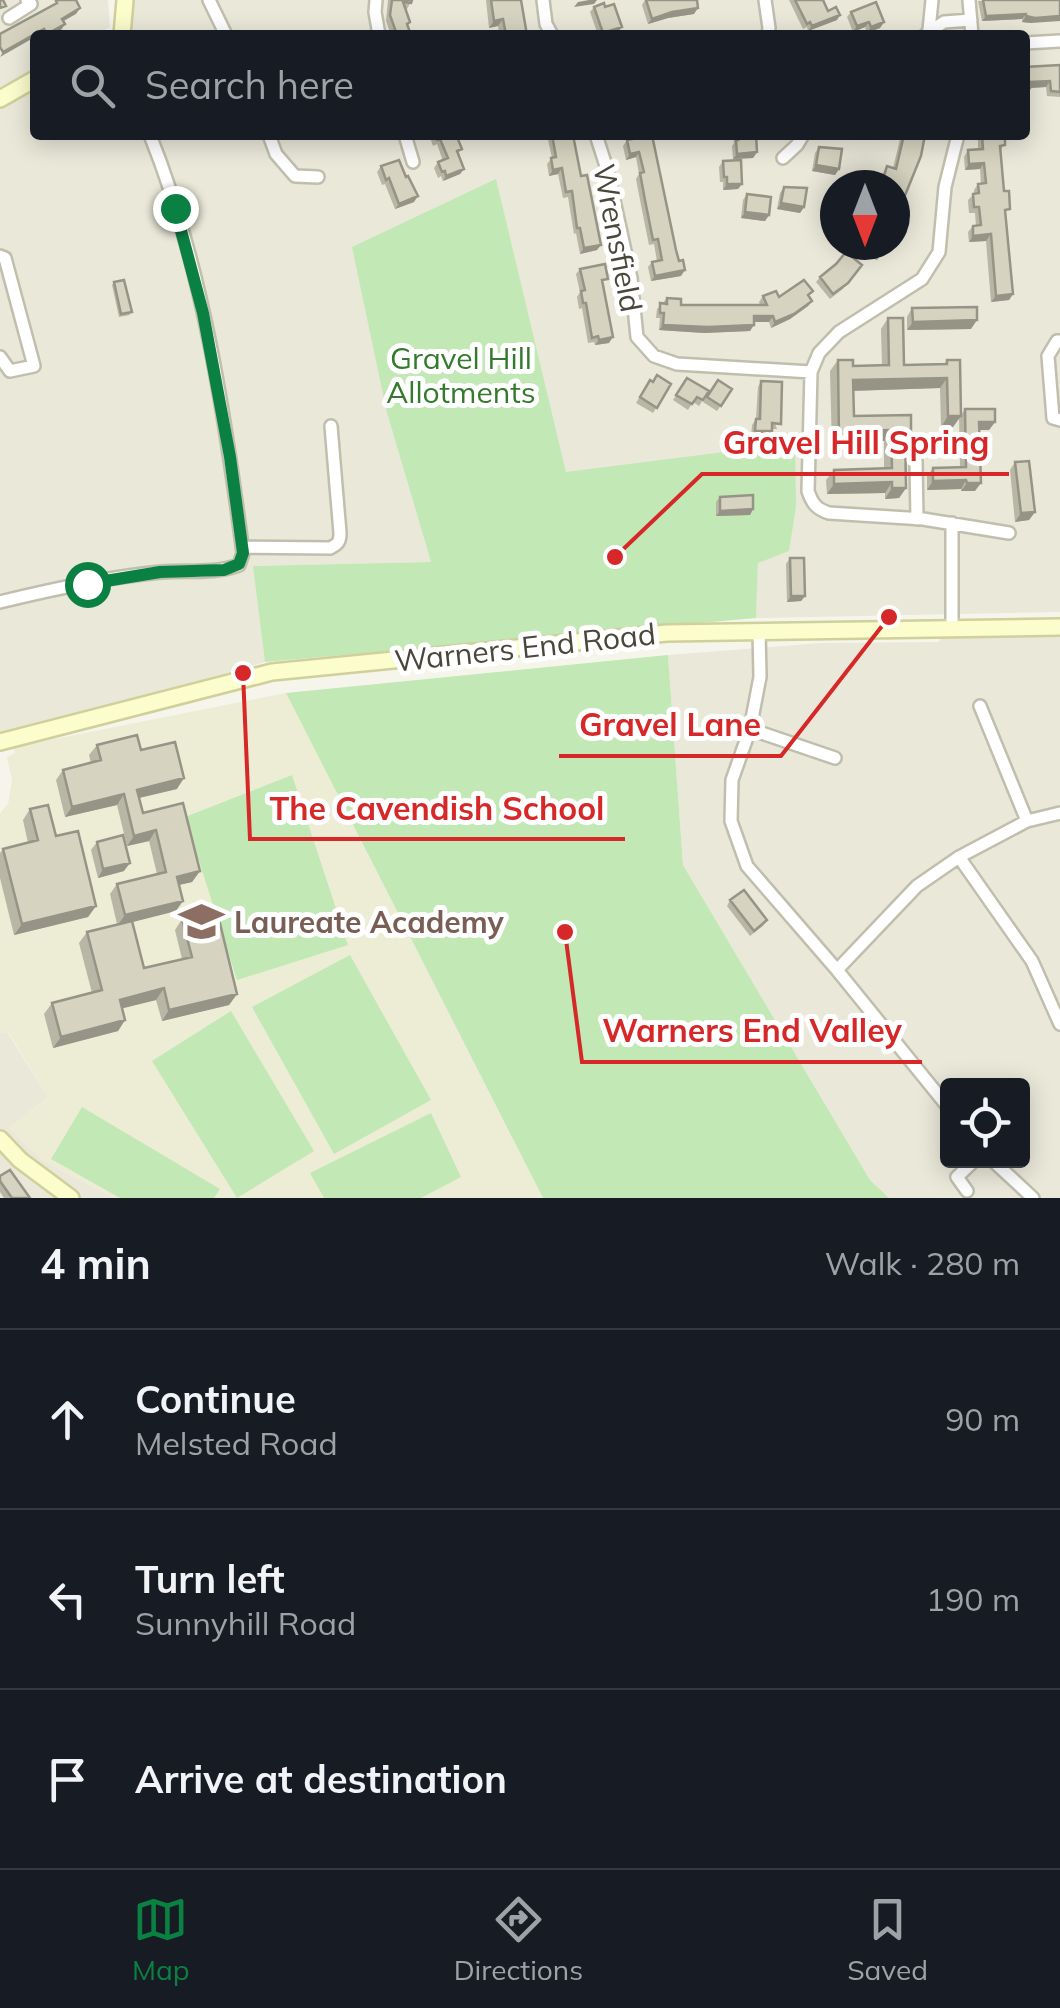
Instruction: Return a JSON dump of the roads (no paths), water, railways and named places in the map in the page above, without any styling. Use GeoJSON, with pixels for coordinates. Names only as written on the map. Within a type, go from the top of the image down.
{"type":"FeatureCollection","features":[{"type":"Feature","properties":{"kind":"street"},"geometry":{"type":"LineString","coordinates":[[9,18],[31,4],[27,0]]}},
{"type":"Feature","properties":{"kind":"street"},"geometry":{"type":"LineString","coordinates":[[122,30],[125,0]]}},
{"type":"Feature","properties":{"kind":"street"},"geometry":{"type":"LineString","coordinates":[[209,0],[224,30]]}},
{"type":"Feature","properties":{"kind":"street"},"geometry":{"type":"LineString","coordinates":[[376,0],[378,30]]}},
{"type":"Feature","properties":{"kind":"street"},"geometry":{"type":"LineString","coordinates":[[543,0],[549,30]]}},
{"type":"Feature","properties":{"kind":"street"},"geometry":{"type":"LineString","coordinates":[[765,0],[769,30]]}},
{"type":"Feature","properties":{"kind":"street"},"geometry":{"type":"LineString","coordinates":[[927,30],[932,0]]}},
{"type":"Feature","properties":{"kind":"street"},"geometry":{"type":"LineString","coordinates":[[968,0],[972,30]]}},
{"type":"Feature","properties":{"kind":"street"},"geometry":{"type":"LineString","coordinates":[[932,30],[944,22],[971,20]]}},
{"type":"Feature","properties":{"kind":"street"},"geometry":{"type":"LineString","coordinates":[[1030,43],[1060,41]]}},
{"type":"Feature","properties":{"kind":"street"},"geometry":{"type":"LineString","coordinates":[[0,99],[30,83]]}},
{"type":"Feature","properties":{"kind":"street"},"geometry":{"type":"LineString","coordinates":[[0,602],[160,572],[224,570],[239,564],[243,553],[203,313],[166,174],[152,140]]}},
{"type":"Feature","properties":{"kind":"street"},"geometry":{"type":"LineString","coordinates":[[271,140],[276,154],[295,176],[318,177]]}},
{"type":"Feature","properties":{"kind":"street"},"geometry":{"type":"LineString","coordinates":[[406,140],[413,162]]}},
{"type":"Feature","properties":{"kind":"street","name":"Wrensfield"},"geometry":{"type":"LineString","coordinates":[[598,140],[608,169],[631,278],[637,337],[654,356],[677,364],[811,372]]}},
{"type":"Feature","properties":{"kind":"street"},"geometry":{"type":"LineString","coordinates":[[783,158],[800,140]]}},
{"type":"Feature","properties":{"kind":"street"},"geometry":{"type":"LineString","coordinates":[[957,140],[945,187],[940,252],[931,266],[922,279],[839,332],[819,353],[811,372],[808,490],[812,503],[829,513],[917,519],[1009,533]]}},
{"type":"Feature","properties":{"kind":"street"},"geometry":{"type":"LineString","coordinates":[[0,256],[5,258],[34,366],[10,371],[0,357]]}},
{"type":"Feature","properties":{"kind":"street"},"geometry":{"type":"LineString","coordinates":[[1060,341],[1048,356],[1054,418],[1060,420]]}},
{"type":"Feature","properties":{"kind":"street"},"geometry":{"type":"LineString","coordinates":[[242,547],[337,545],[340,533],[331,426]]}},
{"type":"Feature","properties":{"kind":"street"},"geometry":{"type":"LineString","coordinates":[[916,461],[917,519]]}},
{"type":"Feature","properties":{"kind":"street"},"geometry":{"type":"LineString","coordinates":[[952,523],[952,628]]}},
{"type":"Feature","properties":{"kind":"street","name":"Warners End Road"},"geometry":{"type":"LineString","coordinates":[[0,742],[272,672],[667,632],[1060,627]]}},
{"type":"Feature","properties":{"kind":"street"},"geometry":{"type":"LineString","coordinates":[[759,631],[760,677],[750,729],[732,780],[731,821],[747,866],[838,970],[940,1098]]}},
{"type":"Feature","properties":{"kind":"street"},"geometry":{"type":"LineString","coordinates":[[980,706],[1027,821]]}},
{"type":"Feature","properties":{"kind":"street"},"geometry":{"type":"LineString","coordinates":[[750,729],[835,758]]}},
{"type":"Feature","properties":{"kind":"street"},"geometry":{"type":"LineString","coordinates":[[838,970],[917,886],[958,857],[1027,821],[1060,813]]}},
{"type":"Feature","properties":{"kind":"street"},"geometry":{"type":"LineString","coordinates":[[958,857],[1032,961],[1060,1024]]}},
{"type":"Feature","properties":{"kind":"street"},"geometry":{"type":"LineString","coordinates":[[0,1139],[69,1198]]}},
{"type":"Feature","properties":{"kind":"street"},"geometry":{"type":"LineString","coordinates":[[966,1168],[957,1177],[967,1190]]}},
{"type":"Feature","properties":{"kind":"street"},"geometry":{"type":"LineString","coordinates":[[1001,1168],[1033,1198]]}},
{"type":"Feature","properties":{"kind":"place","name":"Gravel Hill Spring"},"geometry":{"type":"Point","coordinates":[615,557]}},
{"type":"Feature","properties":{"kind":"place","name":"Gravel Lane"},"geometry":{"type":"Point","coordinates":[889,617]}},
{"type":"Feature","properties":{"kind":"place","name":"The Cavendish School"},"geometry":{"type":"Point","coordinates":[243,673]}},
{"type":"Feature","properties":{"kind":"place","name":"Laureate Academy"},"geometry":{"type":"Point","coordinates":[201,922]}},
{"type":"Feature","properties":{"kind":"place","name":"Warners End Valley"},"geometry":{"type":"Point","coordinates":[565,932]}},
{"type":"Feature","properties":{"kind":"park label","name":"Gravel Hill Allotments"},"geometry":{"type":"Point","coordinates":[461,375]}}]}
